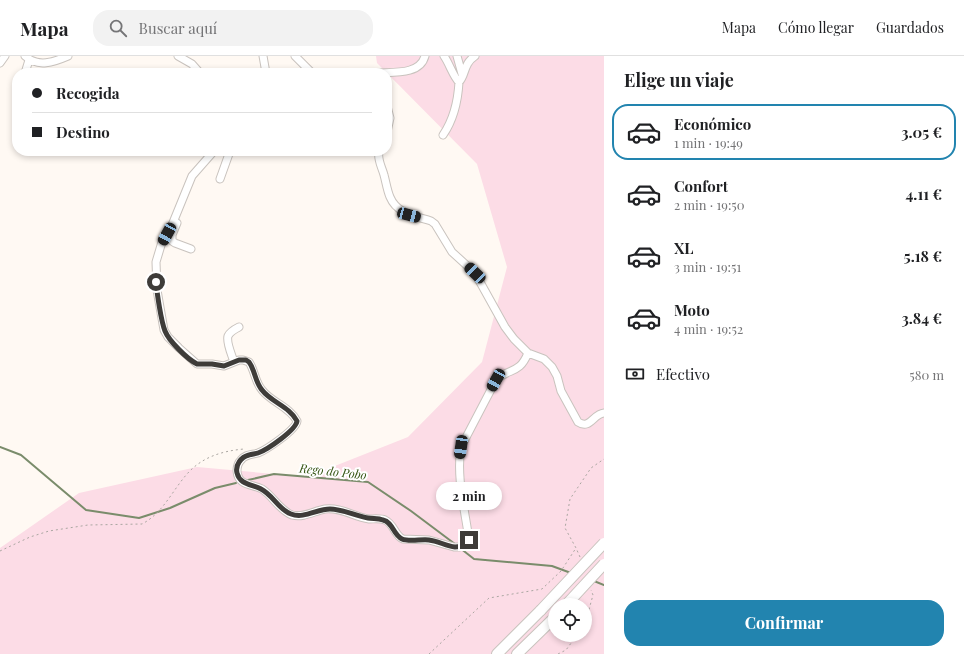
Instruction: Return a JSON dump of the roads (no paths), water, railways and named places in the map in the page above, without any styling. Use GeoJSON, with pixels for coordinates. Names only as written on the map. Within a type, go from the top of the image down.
{"type":"FeatureCollection","features":[{"type":"Feature","properties":{"kind":"highway"},"geometry":{"type":"LineString","coordinates":[[497,654],[604,543]]}},
{"type":"Feature","properties":{"kind":"highway"},"geometry":{"type":"LineString","coordinates":[[572,598],[604,564]]}},
{"type":"Feature","properties":{"kind":"highway"},"geometry":{"type":"LineString","coordinates":[[517,654],[548,624]]}},
{"type":"Feature","properties":{"kind":"street"},"geometry":{"type":"LineString","coordinates":[[0,63],[5,56]]}},
{"type":"Feature","properties":{"kind":"street"},"geometry":{"type":"LineString","coordinates":[[26,68],[27,58],[44,63],[52,63],[68,56]]}},
{"type":"Feature","properties":{"kind":"street"},"geometry":{"type":"LineString","coordinates":[[178,56],[192,64],[196,68]]}},
{"type":"Feature","properties":{"kind":"street"},"geometry":{"type":"LineString","coordinates":[[263,56],[265,68]]}},
{"type":"Feature","properties":{"kind":"street"},"geometry":{"type":"LineString","coordinates":[[295,56],[307,68]]}},
{"type":"Feature","properties":{"kind":"street"},"geometry":{"type":"LineString","coordinates":[[392,72],[416,68],[424,60],[425,56]]}},
{"type":"Feature","properties":{"kind":"street"},"geometry":{"type":"LineString","coordinates":[[444,56],[451,66],[457,81],[459,82]]}},
{"type":"Feature","properties":{"kind":"street"},"geometry":{"type":"LineString","coordinates":[[457,56],[462,74]]}},
{"type":"Feature","properties":{"kind":"street"},"geometry":{"type":"LineString","coordinates":[[443,135],[450,126],[453,117],[459,82],[462,79],[462,74],[467,64],[475,56]]}},
{"type":"Feature","properties":{"kind":"street"},"geometry":{"type":"LineString","coordinates":[[210,156],[192,176],[172,225],[162,242],[156,262],[157,290],[164,330],[168,337],[197,364],[224,366],[243,360],[249,362],[263,392],[292,414],[297,421],[294,428],[289,433],[258,453],[250,454],[241,459],[238,463],[237,471],[240,480],[243,483],[262,489],[285,511],[298,516],[324,509],[339,510],[369,519],[385,520],[403,540],[429,540],[459,547],[467,544],[469,540],[463,502],[459,457],[461,447],[496,380],[520,367],[528,353]]}},
{"type":"Feature","properties":{"kind":"street"},"geometry":{"type":"LineString","coordinates":[[220,179],[228,156]]}},
{"type":"Feature","properties":{"kind":"street"},"geometry":{"type":"LineString","coordinates":[[379,156],[389,196],[395,206],[404,213],[431,221],[435,224],[452,252],[475,273],[505,327],[517,342],[528,353],[544,359],[552,367],[557,376],[561,391],[578,422],[582,425],[587,425],[597,415],[604,413]]}},
{"type":"Feature","properties":{"kind":"street"},"geometry":{"type":"LineString","coordinates":[[185,192],[184,206],[172,241],[191,249]]}},
{"type":"Feature","properties":{"kind":"street"},"geometry":{"type":"LineString","coordinates":[[234,362],[228,342],[228,336],[230,332],[239,327]]}},
{"type":"Feature","properties":{"kind":"waterway","name":"Rego do Pobo"},"geometry":{"type":"LineString","coordinates":[[0,447],[21,455],[86,510],[139,518],[170,508],[215,488],[236,483]]}},
{"type":"Feature","properties":{"kind":"waterway","name":"Rego do Pobo"},"geometry":{"type":"LineString","coordinates":[[248,480],[274,474],[368,482],[411,511],[455,544]]}},
{"type":"Feature","properties":{"kind":"waterway","name":"Rego do Pobo"},"geometry":{"type":"LineString","coordinates":[[460,548],[474,559],[552,566],[571,573]]}},
{"type":"Feature","properties":{"kind":"waterway","name":"Rego do Pobo"},"geometry":{"type":"LineString","coordinates":[[594,581],[604,585]]}}]}
